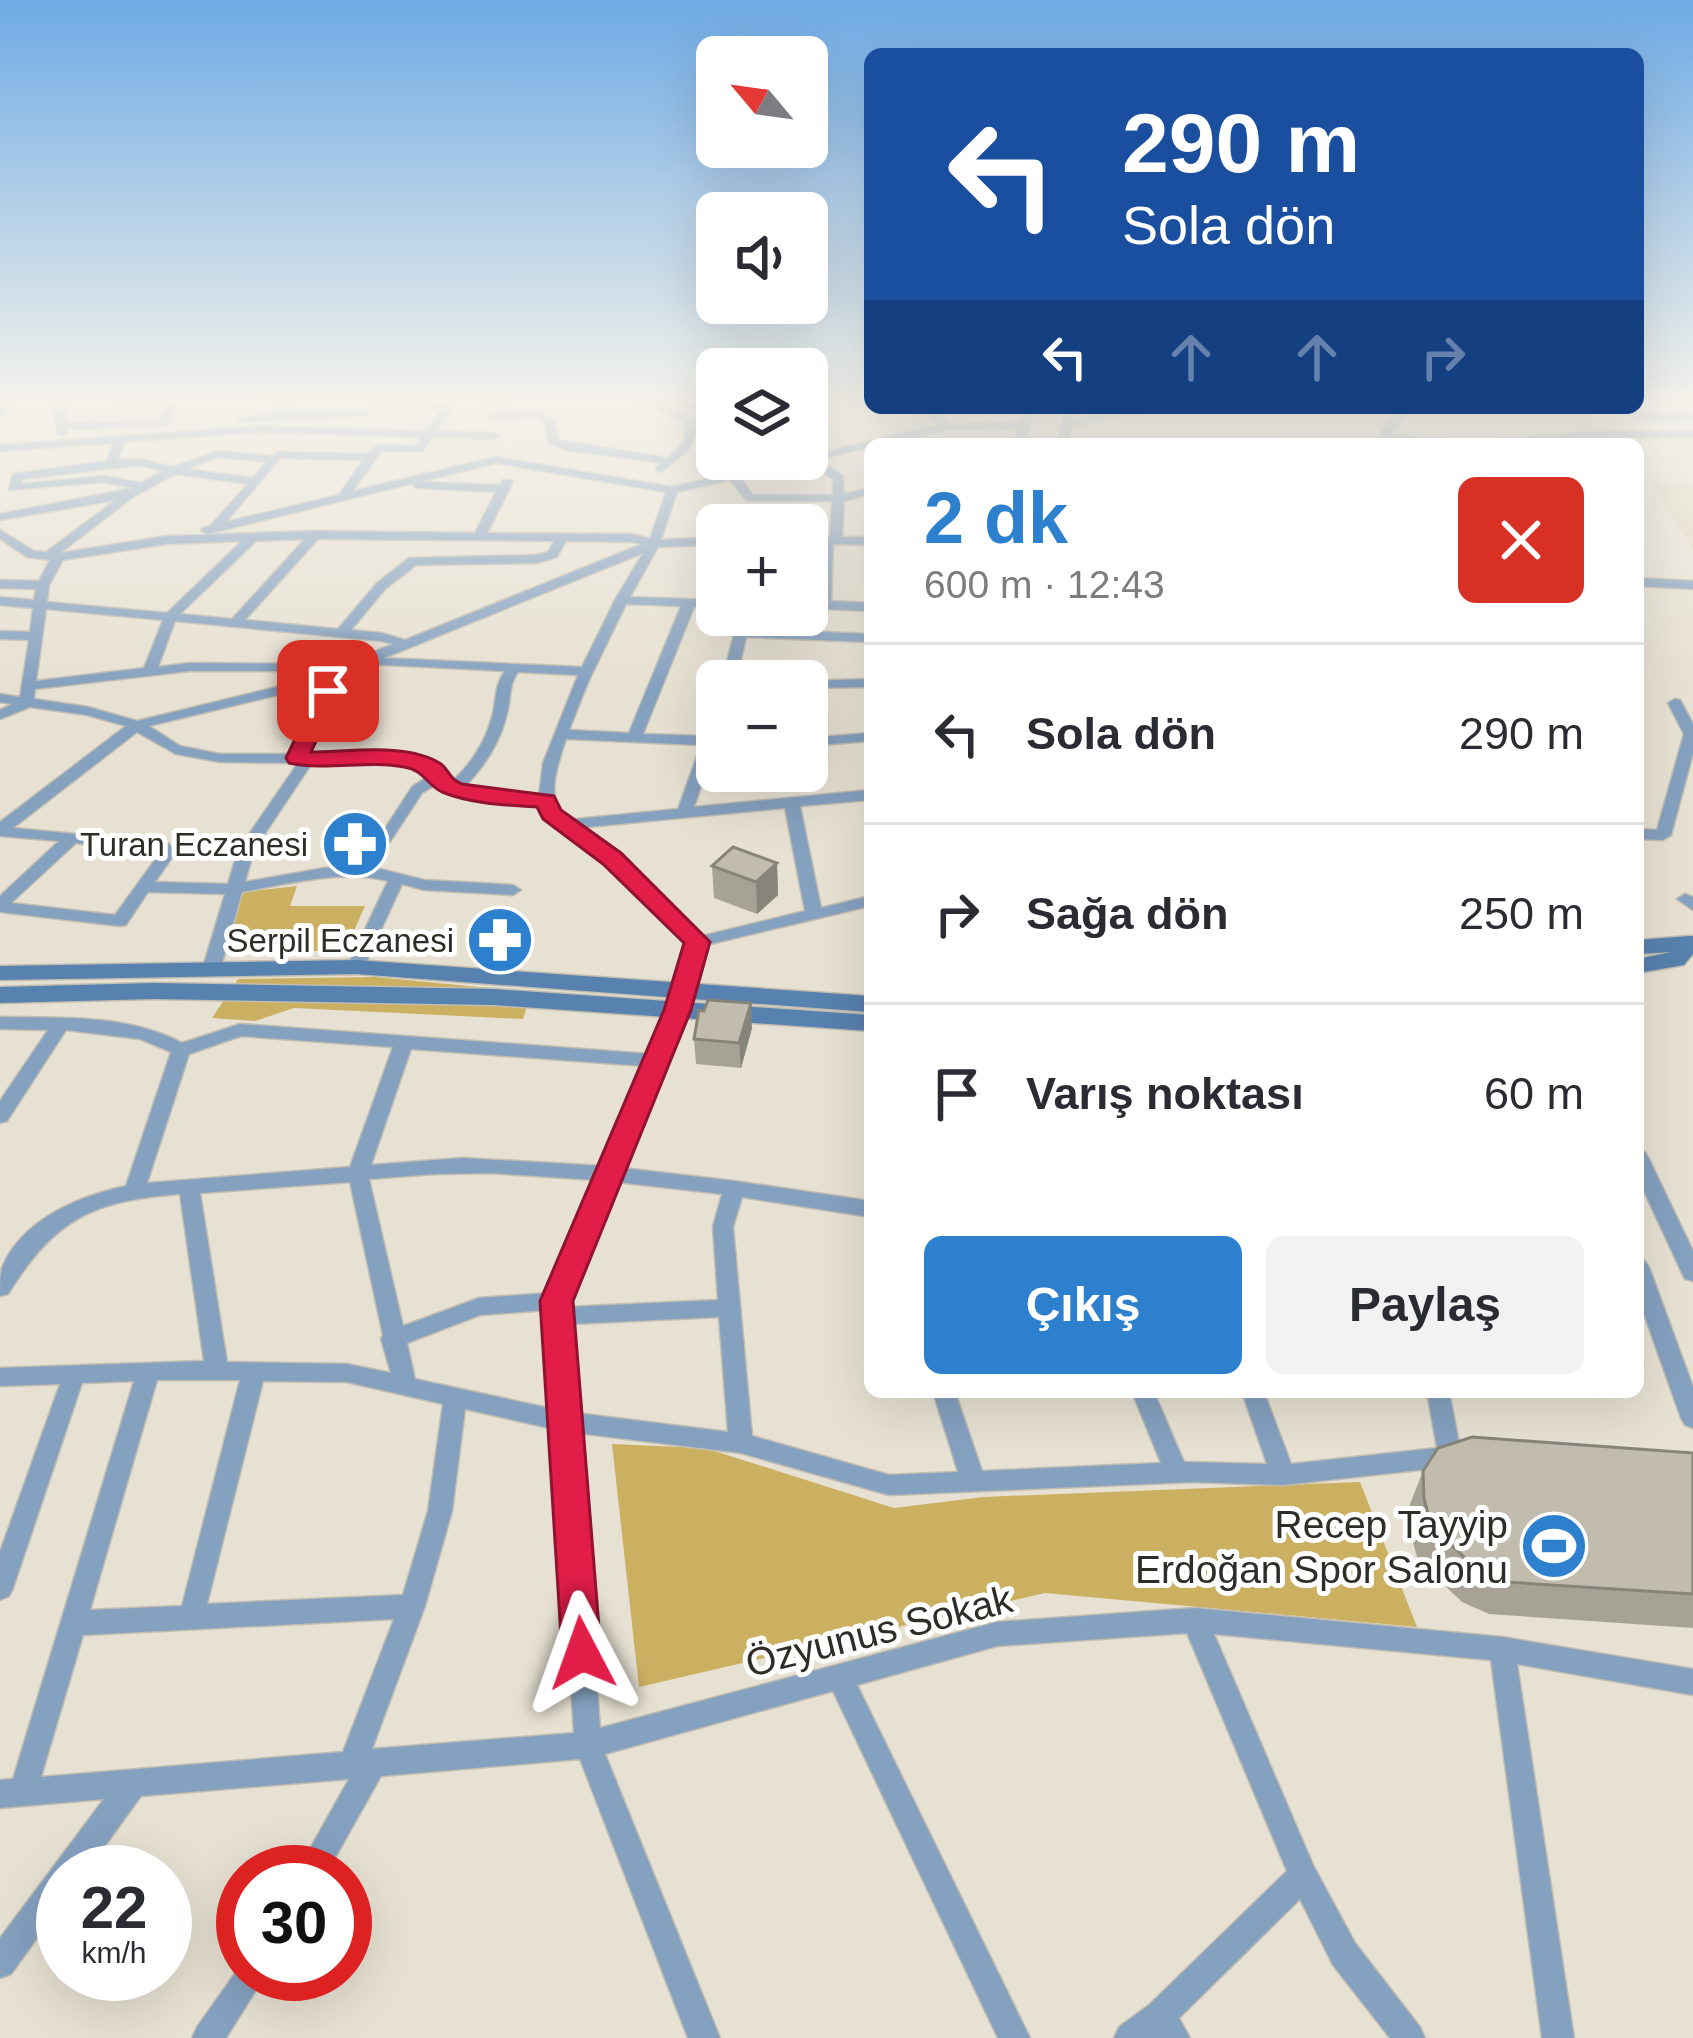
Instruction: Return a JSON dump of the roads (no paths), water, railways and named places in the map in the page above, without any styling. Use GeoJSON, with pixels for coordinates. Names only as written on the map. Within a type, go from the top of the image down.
{"type":"FeatureCollection","features":[{"type":"Feature","properties":{"kind":"street"},"geometry":{"type":"LineString","coordinates":[[0,517],[105,496]]}},
{"type":"Feature","properties":{"kind":"street"},"geometry":{"type":"LineString","coordinates":[[0,715],[27,694],[43,585],[54,556],[128,496]]}},
{"type":"Feature","properties":{"kind":"street"},"geometry":{"type":"LineString","coordinates":[[212,529],[243,496]]}},
{"type":"Feature","properties":{"kind":"street"},"geometry":{"type":"LineString","coordinates":[[0,553],[54,556],[167,540],[348,496]]}},
{"type":"Feature","properties":{"kind":"street"},"geometry":{"type":"LineString","coordinates":[[479,537],[499,496]]}},
{"type":"Feature","properties":{"kind":"street"},"geometry":{"type":"LineString","coordinates":[[670,496],[654,544],[621,600],[545,773],[546,801],[551,814],[612,859],[698,942]]}},
{"type":"Feature","properties":{"kind":"street"},"geometry":{"type":"LineString","coordinates":[[749,496],[848,496]]}},
{"type":"Feature","properties":{"kind":"street"},"geometry":{"type":"LineString","coordinates":[[828,577],[841,498]]}},
{"type":"Feature","properties":{"kind":"street"},"geometry":{"type":"LineString","coordinates":[[0,534],[32,554]]}},
{"type":"Feature","properties":{"kind":"street"},"geometry":{"type":"LineString","coordinates":[[167,540],[315,535],[696,542]]}},
{"type":"Feature","properties":{"kind":"street"},"geometry":{"type":"LineString","coordinates":[[236,622],[315,535]]}},
{"type":"Feature","properties":{"kind":"street"},"geometry":{"type":"LineString","coordinates":[[149,672],[171,616],[253,537]]}},
{"type":"Feature","properties":{"kind":"street"},"geometry":{"type":"LineString","coordinates":[[343,633],[406,564],[426,558],[536,559],[553,554],[562,538]]}},
{"type":"Feature","properties":{"kind":"street"},"geometry":{"type":"LineString","coordinates":[[828,540],[864,541]]}},
{"type":"Feature","properties":{"kind":"street"},"geometry":{"type":"LineString","coordinates":[[0,831],[136,725],[306,684],[654,544]]}},
{"type":"Feature","properties":{"kind":"street"},"geometry":{"type":"LineString","coordinates":[[1644,582],[1693,585]]}},
{"type":"Feature","properties":{"kind":"street"},"geometry":{"type":"LineString","coordinates":[[0,584],[43,585]]}},
{"type":"Feature","properties":{"kind":"street"},"geometry":{"type":"LineString","coordinates":[[621,600],[696,603]]}},
{"type":"Feature","properties":{"kind":"street"},"geometry":{"type":"LineString","coordinates":[[0,601],[343,633],[406,644]]}},
{"type":"Feature","properties":{"kind":"street"},"geometry":{"type":"LineString","coordinates":[[634,737],[689,603]]}},
{"type":"Feature","properties":{"kind":"street"},"geometry":{"type":"LineString","coordinates":[[828,605],[864,607]]}},
{"type":"Feature","properties":{"kind":"street"},"geometry":{"type":"LineString","coordinates":[[0,634],[36,635]]}},
{"type":"Feature","properties":{"kind":"street"},"geometry":{"type":"LineString","coordinates":[[818,636],[864,638]]}},
{"type":"Feature","properties":{"kind":"street"},"geometry":{"type":"LineString","coordinates":[[366,661],[588,671]]}},
{"type":"Feature","properties":{"kind":"street"},"geometry":{"type":"LineString","coordinates":[[0,698],[149,672],[210,667],[350,668]]}},
{"type":"Feature","properties":{"kind":"street"},"geometry":{"type":"LineString","coordinates":[[212,967],[246,850],[303,758],[328,691],[350,668]]}},
{"type":"Feature","properties":{"kind":"street"},"geometry":{"type":"LineString","coordinates":[[454,788],[468,777],[505,706],[503,679],[514,668]]}},
{"type":"Feature","properties":{"kind":"street"},"geometry":{"type":"LineString","coordinates":[[828,683],[864,682]]}},
{"type":"Feature","properties":{"kind":"street"},"geometry":{"type":"LineString","coordinates":[[27,694],[136,725],[176,750],[220,758],[407,760],[428,766],[454,788],[484,796],[546,801]]}},
{"type":"Feature","properties":{"kind":"street"},"geometry":{"type":"LineString","coordinates":[[1644,834],[1663,836],[1691,734],[1675,704]]}},
{"type":"Feature","properties":{"kind":"street"},"geometry":{"type":"LineString","coordinates":[[561,734],[696,743]]}},
{"type":"Feature","properties":{"kind":"street"},"geometry":{"type":"LineString","coordinates":[[828,740],[864,737]]}},
{"type":"Feature","properties":{"kind":"street"},"geometry":{"type":"LineString","coordinates":[[368,871],[368,863],[417,790],[436,776]]}},
{"type":"Feature","properties":{"kind":"street"},"geometry":{"type":"LineString","coordinates":[[684,814],[696,783]]}},
{"type":"Feature","properties":{"kind":"street"},"geometry":{"type":"LineString","coordinates":[[567,824],[864,796]]}},
{"type":"Feature","properties":{"kind":"street"},"geometry":{"type":"LineString","coordinates":[[792,803],[813,911]]}},
{"type":"Feature","properties":{"kind":"street"},"geometry":{"type":"LineString","coordinates":[[0,831],[162,847],[168,852],[120,921],[0,906]]}},
{"type":"Feature","properties":{"kind":"street"},"geometry":{"type":"LineString","coordinates":[[0,906],[72,838]]}},
{"type":"Feature","properties":{"kind":"street"},"geometry":{"type":"LineString","coordinates":[[146,887],[232,890],[324,873],[368,871],[396,880],[513,890]]}},
{"type":"Feature","properties":{"kind":"street"},"geometry":{"type":"LineString","coordinates":[[356,967],[396,880]]}},
{"type":"Feature","properties":{"kind":"street"},"geometry":{"type":"LineString","coordinates":[[1693,896],[1685,899],[1693,905]]}},
{"type":"Feature","properties":{"kind":"street"},"geometry":{"type":"LineString","coordinates":[[698,942],[864,902]]}},
{"type":"Feature","properties":{"kind":"street"},"geometry":{"type":"LineString","coordinates":[[1644,936],[1688,943],[1676,960],[1644,962]]}},
{"type":"Feature","properties":{"kind":"street"},"geometry":{"type":"LineString","coordinates":[[698,942],[680,1001],[558,1309],[588,1745],[704,2038]]}},
{"type":"Feature","properties":{"kind":"street"},"geometry":{"type":"LineString","coordinates":[[0,973],[356,967],[864,1022]]}},
{"type":"Feature","properties":{"kind":"street"},"geometry":{"type":"LineString","coordinates":[[0,995],[154,991],[864,1004]]}},
{"type":"Feature","properties":{"kind":"street"},"geometry":{"type":"LineString","coordinates":[[0,1023],[60,1025],[167,1040],[181,1050]]}},
{"type":"Feature","properties":{"kind":"street"},"geometry":{"type":"LineString","coordinates":[[0,1116],[60,1025]]}},
{"type":"Feature","properties":{"kind":"street"},"geometry":{"type":"LineString","coordinates":[[181,1050],[240,1030],[656,1061]]}},
{"type":"Feature","properties":{"kind":"street"},"geometry":{"type":"LineString","coordinates":[[404,1042],[358,1173],[405,1386]]}},
{"type":"Feature","properties":{"kind":"street"},"geometry":{"type":"LineString","coordinates":[[133,1194],[181,1050]]}},
{"type":"Feature","properties":{"kind":"street"},"geometry":{"type":"LineString","coordinates":[[0,1288],[32,1241],[60,1216],[133,1194],[189,1187],[489,1166],[612,1174],[864,1208]]}},
{"type":"Feature","properties":{"kind":"street"},"geometry":{"type":"LineString","coordinates":[[1644,1168],[1688,1252],[1693,1273]]}},
{"type":"Feature","properties":{"kind":"street"},"geometry":{"type":"LineString","coordinates":[[189,1187],[217,1370]]}},
{"type":"Feature","properties":{"kind":"street"},"geometry":{"type":"LineString","coordinates":[[734,1188],[724,1227],[741,1443]]}},
{"type":"Feature","properties":{"kind":"street"},"geometry":{"type":"LineString","coordinates":[[1644,1283],[1693,1418]]}},
{"type":"Feature","properties":{"kind":"street"},"geometry":{"type":"LineString","coordinates":[[392,1339],[479,1307],[729,1308]]}},
{"type":"Feature","properties":{"kind":"street"},"geometry":{"type":"LineString","coordinates":[[0,1377],[217,1370],[347,1373],[566,1422],[741,1443],[890,1485],[1283,1474],[1461,1456],[1440,1398]]}},
{"type":"Feature","properties":{"kind":"street"},"geometry":{"type":"LineString","coordinates":[[192,1616],[254,1370]]}},
{"type":"Feature","properties":{"kind":"street"},"geometry":{"type":"LineString","coordinates":[[12,1792],[73,1623],[148,1373]]}},
{"type":"Feature","properties":{"kind":"street"},"geometry":{"type":"LineString","coordinates":[[0,1588],[74,1375]]}},
{"type":"Feature","properties":{"kind":"street"},"geometry":{"type":"LineString","coordinates":[[324,1845],[363,1764],[440,1511],[455,1397]]}},
{"type":"Feature","properties":{"kind":"street"},"geometry":{"type":"LineString","coordinates":[[946,1398],[973,1480]]}},
{"type":"Feature","properties":{"kind":"street"},"geometry":{"type":"LineString","coordinates":[[1145,1398],[1177,1474]]}},
{"type":"Feature","properties":{"kind":"street"},"geometry":{"type":"LineString","coordinates":[[1255,1398],[1283,1474]]}},
{"type":"Feature","properties":{"kind":"street"},"geometry":{"type":"LineString","coordinates":[[73,1623],[412,1606]]}},
{"type":"Feature","properties":{"kind":"street"},"geometry":{"type":"LineString","coordinates":[[1195,1620],[1303,1875],[1344,1954],[1409,2038]]}},
{"type":"Feature","properties":{"kind":"street","name":"Özyunus Sokak"},"geometry":{"type":"LineString","coordinates":[[12,1792],[588,1745],[997,1634],[1195,1620],[1502,1649],[1693,1682]]}},
{"type":"Feature","properties":{"kind":"street"},"geometry":{"type":"LineString","coordinates":[[1502,1649],[1558,2038]]}},
{"type":"Feature","properties":{"kind":"street"},"geometry":{"type":"LineString","coordinates":[[841,1679],[1014,2038]]}},
{"type":"Feature","properties":{"kind":"street"},"geometry":{"type":"LineString","coordinates":[[87,1845],[134,1782]]}},
{"type":"Feature","properties":{"kind":"street"},"geometry":{"type":"LineString","coordinates":[[1130,2038],[1167,2027],[1303,1875]]}},
{"type":"Feature","properties":{"kind":"street"},"geometry":{"type":"LineString","coordinates":[[0,1964],[36,1915]]}},
{"type":"Feature","properties":{"kind":"street"},"geometry":{"type":"LineString","coordinates":[[208,2038],[232,2001]]}},
{"type":"Feature","properties":{"kind":"place","name":"Turan Eczanesi"},"geometry":{"type":"Point","coordinates":[355,844]}},
{"type":"Feature","properties":{"kind":"place","name":"Serpil Eczanesi"},"geometry":{"type":"Point","coordinates":[500,940]}},
{"type":"Feature","properties":{"kind":"place","name":"Recep Tayyip Erdoğan Spor Salonu"},"geometry":{"type":"Point","coordinates":[1554,1546]}}]}
